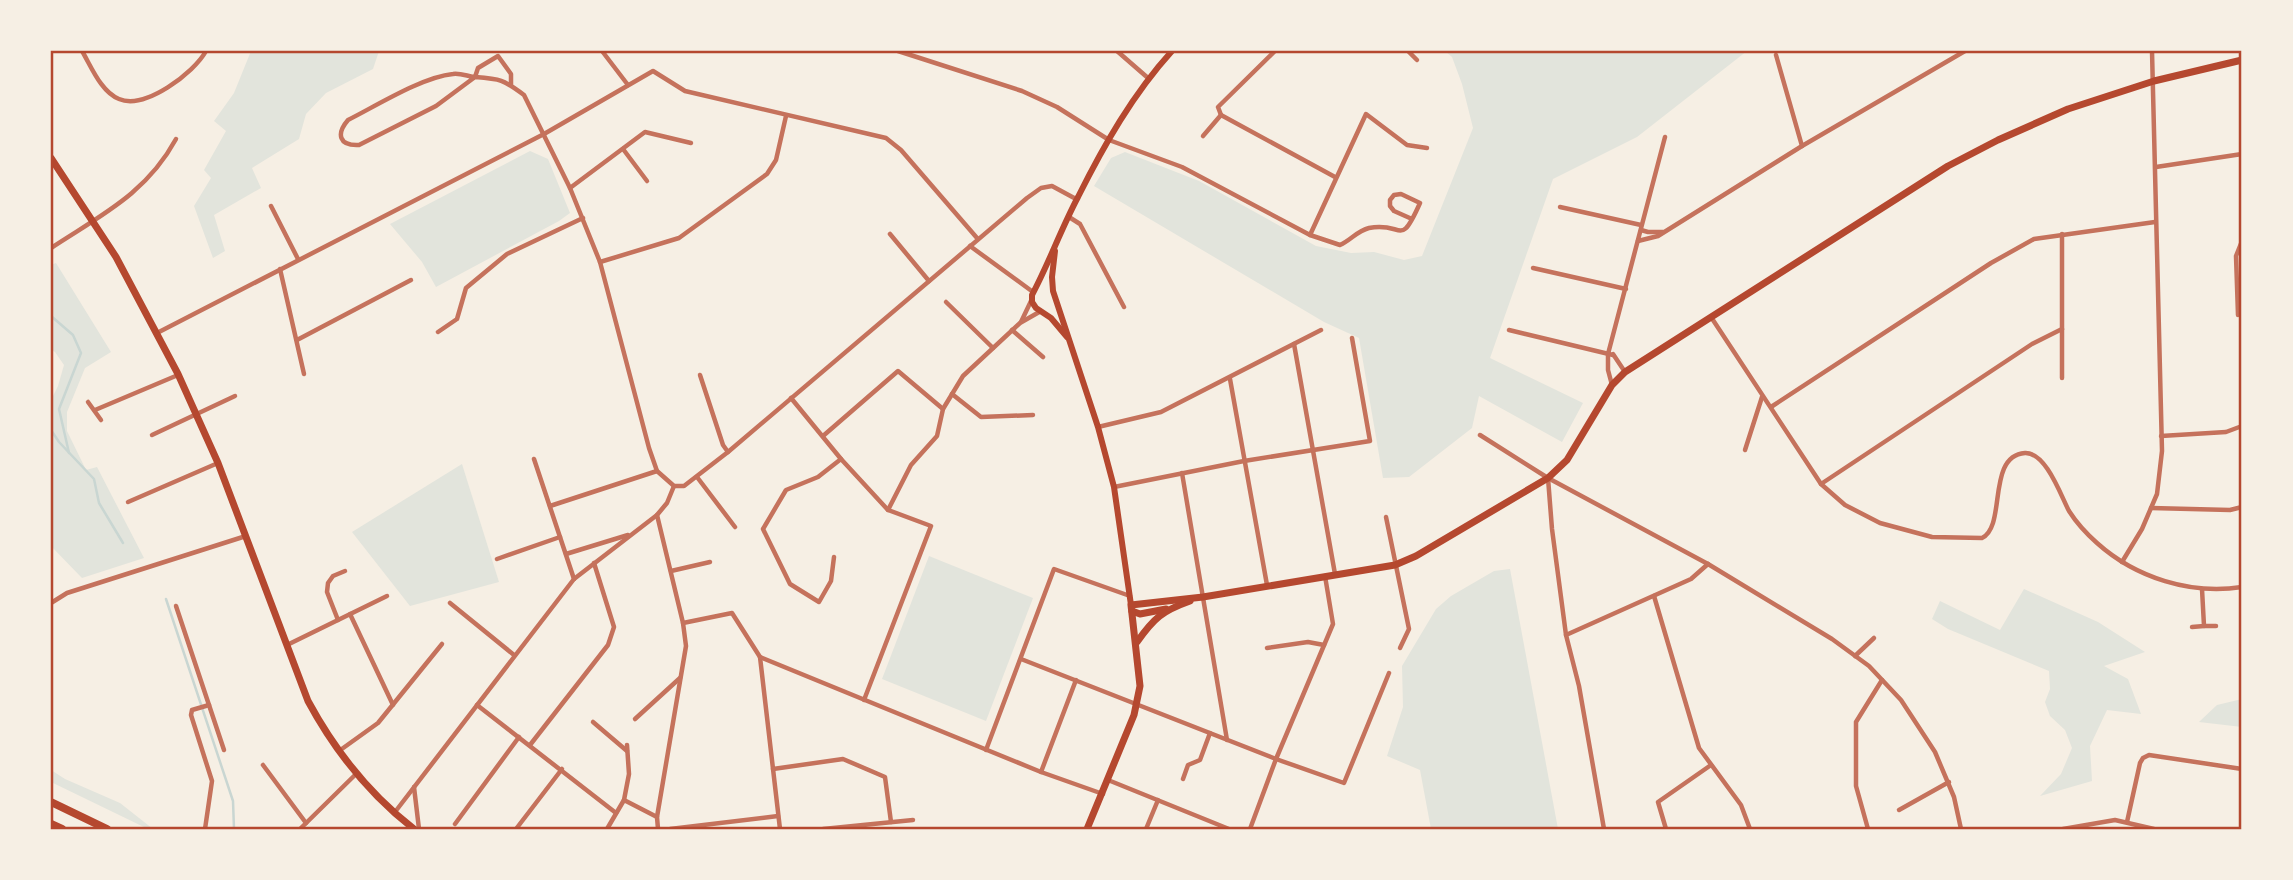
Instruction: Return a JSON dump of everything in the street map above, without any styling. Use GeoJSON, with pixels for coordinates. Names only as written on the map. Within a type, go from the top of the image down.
{"type":"FeatureCollection","features":[{"type":"Feature","properties":{"kind":"highway"},"geometry":{"type":"LineString","coordinates":[[51,802],[107,829]]}},
{"type":"Feature","properties":{"kind":"highway"},"geometry":{"type":"LineString","coordinates":[[51,824],[62,829]]}},
{"type":"Feature","properties":{"kind":"main road"},"geometry":{"type":"LineString","coordinates":[[1070,341],[1042,311],[1035,308],[1033,294],[1076,199],[1102,152],[1148,78],[1172,51]]}},
{"type":"Feature","properties":{"kind":"main road"},"geometry":{"type":"LineString","coordinates":[[1132,608],[1395,565],[1416,556],[1548,478],[1567,460],[1612,385],[1625,372],[1948,166],[2068,108],[2154,81],[2242,60]]}},
{"type":"Feature","properties":{"kind":"main road"},"geometry":{"type":"LineString","coordinates":[[51,158],[116,257],[197,414],[247,536],[307,701],[339,752],[368,789],[394,813],[417,829]]}},
{"type":"Feature","properties":{"kind":"main road"},"geometry":{"type":"LineString","coordinates":[[1055,250],[1052,277],[1055,294],[1098,427],[1114,487],[1132,608],[1140,686],[1134,715],[1087,829]]}},
{"type":"Feature","properties":{"kind":"main road"},"geometry":{"type":"LineString","coordinates":[[1033,294],[1044,286],[1055,294]]}},
{"type":"Feature","properties":{"kind":"main road"},"geometry":{"type":"LineString","coordinates":[[1042,311],[1052,307],[1055,294]]}},
{"type":"Feature","properties":{"kind":"main road"},"geometry":{"type":"LineString","coordinates":[[1132,608],[1140,614],[1167,609],[1203,597]]}},
{"type":"Feature","properties":{"kind":"main road"},"geometry":{"type":"LineString","coordinates":[[1136,642],[1150,624],[1167,609]]}},
{"type":"Feature","properties":{"kind":"street"},"geometry":{"type":"LineString","coordinates":[[82,51],[109,93],[118,99],[137,101],[150,97],[192,71],[206,51]]}},
{"type":"Feature","properties":{"kind":"street"},"geometry":{"type":"LineString","coordinates":[[602,51],[628,85]]}},
{"type":"Feature","properties":{"kind":"street"},"geometry":{"type":"LineString","coordinates":[[898,51],[1022,91],[1057,107],[1109,140],[1182,167],[1310,235],[1340,245],[1348,242],[1357,232],[1370,228],[1401,231],[1408,228],[1420,203],[1401,194],[1394,195],[1390,206],[1394,211],[1412,219]]}},
{"type":"Feature","properties":{"kind":"street"},"geometry":{"type":"LineString","coordinates":[[1117,51],[1148,78]]}},
{"type":"Feature","properties":{"kind":"street"},"geometry":{"type":"LineString","coordinates":[[1275,51],[1218,107],[1221,115],[1335,177]]}},
{"type":"Feature","properties":{"kind":"street"},"geometry":{"type":"LineString","coordinates":[[1408,51],[1416,60]]}},
{"type":"Feature","properties":{"kind":"street"},"geometry":{"type":"LineString","coordinates":[[1638,241],[1651,239],[1664,232],[1802,146],[1965,51]]}},
{"type":"Feature","properties":{"kind":"street"},"geometry":{"type":"LineString","coordinates":[[2122,562],[2142,529],[2157,494],[2162,451],[2152,51]]}},
{"type":"Feature","properties":{"kind":"street"},"geometry":{"type":"LineString","coordinates":[[1776,55],[1802,146]]}},
{"type":"Feature","properties":{"kind":"street"},"geometry":{"type":"LineString","coordinates":[[511,85],[511,74],[498,56],[478,68],[475,77],[436,106],[359,145],[351,146],[344,142],[340,135],[341,128],[348,120],[422,84],[455,73],[475,77],[493,77],[511,85],[524,95],[570,188],[600,262],[657,471],[674,486],[684,486],[728,452],[977,238],[1041,188],[1052,186],[1076,199]]}},
{"type":"Feature","properties":{"kind":"street"},"geometry":{"type":"LineString","coordinates":[[157,333],[544,134],[653,71],[685,91],[886,138],[901,150],[977,238]]}},
{"type":"Feature","properties":{"kind":"street"},"geometry":{"type":"LineString","coordinates":[[1310,235],[1366,114],[1407,145],[1427,148]]}},
{"type":"Feature","properties":{"kind":"street"},"geometry":{"type":"LineString","coordinates":[[1203,136],[1221,115]]}},
{"type":"Feature","properties":{"kind":"street"},"geometry":{"type":"LineString","coordinates":[[600,262],[684,236],[767,174],[776,160],[786,116]]}},
{"type":"Feature","properties":{"kind":"street"},"geometry":{"type":"LineString","coordinates":[[570,188],[645,132],[691,143]]}},
{"type":"Feature","properties":{"kind":"street"},"geometry":{"type":"LineString","coordinates":[[1612,385],[1608,370],[1611,343],[1665,137]]}},
{"type":"Feature","properties":{"kind":"street"},"geometry":{"type":"LineString","coordinates":[[51,248],[135,193],[168,154],[176,139]]}},
{"type":"Feature","properties":{"kind":"street"},"geometry":{"type":"LineString","coordinates":[[623,149],[647,181]]}},
{"type":"Feature","properties":{"kind":"street"},"geometry":{"type":"LineString","coordinates":[[2156,167],[2242,154]]}},
{"type":"Feature","properties":{"kind":"street"},"geometry":{"type":"LineString","coordinates":[[271,206],[298,259]]}},
{"type":"Feature","properties":{"kind":"street"},"geometry":{"type":"LineString","coordinates":[[1560,207],[1648,232],[1664,232]]}},
{"type":"Feature","properties":{"kind":"street"},"geometry":{"type":"LineString","coordinates":[[1069,217],[1080,224],[1124,307]]}},
{"type":"Feature","properties":{"kind":"street"},"geometry":{"type":"LineString","coordinates":[[438,332],[457,319],[466,288],[507,254],[583,218]]}},
{"type":"Feature","properties":{"kind":"street"},"geometry":{"type":"LineString","coordinates":[[1770,407],[1992,263],[2034,239],[2155,222]]}},
{"type":"Feature","properties":{"kind":"street"},"geometry":{"type":"LineString","coordinates":[[890,234],[929,281]]}},
{"type":"Feature","properties":{"kind":"street"},"geometry":{"type":"LineString","coordinates":[[2062,234],[2062,378]]}},
{"type":"Feature","properties":{"kind":"street"},"geometry":{"type":"LineString","coordinates":[[2238,315],[2236,256],[2242,241]]}},
{"type":"Feature","properties":{"kind":"street"},"geometry":{"type":"LineString","coordinates":[[970,246],[1033,294],[1020,323]]}},
{"type":"Feature","properties":{"kind":"street"},"geometry":{"type":"LineString","coordinates":[[1533,268],[1626,289]]}},
{"type":"Feature","properties":{"kind":"street"},"geometry":{"type":"LineString","coordinates":[[280,269],[304,374]]}},
{"type":"Feature","properties":{"kind":"street"},"geometry":{"type":"LineString","coordinates":[[297,340],[411,279]]}},
{"type":"Feature","properties":{"kind":"street"},"geometry":{"type":"LineString","coordinates":[[946,302],[993,348]]}},
{"type":"Feature","properties":{"kind":"street"},"geometry":{"type":"LineString","coordinates":[[888,510],[911,465],[937,436],[943,409],[963,376],[1020,323],[1042,311]]}},
{"type":"Feature","properties":{"kind":"street"},"geometry":{"type":"LineString","coordinates":[[1711,317],[1821,484],[1845,505],[1880,523],[1932,537],[1982,538],[1991,530],[2003,470],[2014,458],[2025,453],[2036,455],[2049,470],[2071,513],[2097,543],[2122,562],[2149,577],[2202,589],[2242,587]]}},
{"type":"Feature","properties":{"kind":"street"},"geometry":{"type":"LineString","coordinates":[[1821,484],[2032,344],[2062,329]]}},
{"type":"Feature","properties":{"kind":"street"},"geometry":{"type":"LineString","coordinates":[[1012,330],[1043,357]]}},
{"type":"Feature","properties":{"kind":"street"},"geometry":{"type":"LineString","coordinates":[[1098,427],[1161,412],[1230,379],[1321,330]]}},
{"type":"Feature","properties":{"kind":"street"},"geometry":{"type":"LineString","coordinates":[[1509,330],[1610,354],[1625,372]]}},
{"type":"Feature","properties":{"kind":"street"},"geometry":{"type":"LineString","coordinates":[[1114,487],[1182,472],[1370,441],[1352,338]]}},
{"type":"Feature","properties":{"kind":"street"},"geometry":{"type":"LineString","coordinates":[[1294,344],[1335,574]]}},
{"type":"Feature","properties":{"kind":"street"},"geometry":{"type":"LineString","coordinates":[[2242,368],[2242,378]]}},
{"type":"Feature","properties":{"kind":"street"},"geometry":{"type":"LineString","coordinates":[[823,436],[898,371],[943,409]]}},
{"type":"Feature","properties":{"kind":"street"},"geometry":{"type":"LineString","coordinates":[[95,410],[178,374]]}},
{"type":"Feature","properties":{"kind":"street"},"geometry":{"type":"LineString","coordinates":[[700,375],[723,445],[728,452]]}},
{"type":"Feature","properties":{"kind":"street"},"geometry":{"type":"LineString","coordinates":[[1230,379],[1268,585]]}},
{"type":"Feature","properties":{"kind":"street"},"geometry":{"type":"LineString","coordinates":[[953,394],[981,417],[1033,415]]}},
{"type":"Feature","properties":{"kind":"street"},"geometry":{"type":"LineString","coordinates":[[152,435],[235,396]]}},
{"type":"Feature","properties":{"kind":"street"},"geometry":{"type":"LineString","coordinates":[[1745,450],[1763,396]]}},
{"type":"Feature","properties":{"kind":"street"},"geometry":{"type":"LineString","coordinates":[[790,398],[888,510],[930,526],[864,700]]}},
{"type":"Feature","properties":{"kind":"street"},"geometry":{"type":"LineString","coordinates":[[88,402],[101,420]]}},
{"type":"Feature","properties":{"kind":"street"},"geometry":{"type":"LineString","coordinates":[[2161,436],[2227,432],[2242,426]]}},
{"type":"Feature","properties":{"kind":"street"},"geometry":{"type":"LineString","coordinates":[[1480,435],[1548,478],[1708,564],[1869,666],[1908,710],[1935,752],[1949,782],[1961,829]]}},
{"type":"Feature","properties":{"kind":"street"},"geometry":{"type":"LineString","coordinates":[[534,459],[574,579]]}},
{"type":"Feature","properties":{"kind":"street"},"geometry":{"type":"LineString","coordinates":[[834,557],[831,581],[819,602],[790,584],[763,529],[786,490],[818,477],[841,459]]}},
{"type":"Feature","properties":{"kind":"street"},"geometry":{"type":"LineString","coordinates":[[128,502],[218,463]]}},
{"type":"Feature","properties":{"kind":"street"},"geometry":{"type":"LineString","coordinates":[[550,506],[657,471]]}},
{"type":"Feature","properties":{"kind":"street"},"geometry":{"type":"LineString","coordinates":[[1182,472],[1227,740]]}},
{"type":"Feature","properties":{"kind":"street"},"geometry":{"type":"LineString","coordinates":[[697,477],[735,527]]}},
{"type":"Feature","properties":{"kind":"street"},"geometry":{"type":"LineString","coordinates":[[1548,478],[1566,635],[1579,686],[1604,829]]}},
{"type":"Feature","properties":{"kind":"street"},"geometry":{"type":"LineString","coordinates":[[394,813],[574,579],[657,515],[667,503],[674,486]]}},
{"type":"Feature","properties":{"kind":"street"},"geometry":{"type":"LineString","coordinates":[[2151,508],[2230,510],[2242,507]]}},
{"type":"Feature","properties":{"kind":"street"},"geometry":{"type":"LineString","coordinates":[[657,515],[683,622],[686,646],[657,817],[658,829]]}},
{"type":"Feature","properties":{"kind":"street"},"geometry":{"type":"LineString","coordinates":[[1386,517],[1409,629],[1400,648]]}},
{"type":"Feature","properties":{"kind":"street"},"geometry":{"type":"LineString","coordinates":[[566,554],[633,534]]}},
{"type":"Feature","properties":{"kind":"street"},"geometry":{"type":"LineString","coordinates":[[51,603],[67,593],[247,536]]}},
{"type":"Feature","properties":{"kind":"street"},"geometry":{"type":"LineString","coordinates":[[497,559],[560,537]]}},
{"type":"Feature","properties":{"kind":"street"},"geometry":{"type":"LineString","coordinates":[[530,745],[608,645],[614,627],[594,562]]}},
{"type":"Feature","properties":{"kind":"street"},"geometry":{"type":"LineString","coordinates":[[671,571],[710,562]]}},
{"type":"Feature","properties":{"kind":"street"},"geometry":{"type":"LineString","coordinates":[[1566,635],[1691,579],[1708,564]]}},
{"type":"Feature","properties":{"kind":"street"},"geometry":{"type":"LineString","coordinates":[[986,750],[1054,569],[1130,596]]}},
{"type":"Feature","properties":{"kind":"street"},"geometry":{"type":"LineString","coordinates":[[338,620],[327,592],[328,583],[333,576],[345,571]]}},
{"type":"Feature","properties":{"kind":"street"},"geometry":{"type":"LineString","coordinates":[[1250,829],[1276,759],[1333,624],[1325,576]]}},
{"type":"Feature","properties":{"kind":"street"},"geometry":{"type":"LineString","coordinates":[[2202,589],[2204,626]]}},
{"type":"Feature","properties":{"kind":"street"},"geometry":{"type":"LineString","coordinates":[[285,646],[387,596]]}},
{"type":"Feature","properties":{"kind":"street"},"geometry":{"type":"LineString","coordinates":[[1654,596],[1699,748],[1741,805],[1750,829]]}},
{"type":"Feature","properties":{"kind":"street"},"geometry":{"type":"LineString","coordinates":[[450,603],[514,655]]}},
{"type":"Feature","properties":{"kind":"street"},"geometry":{"type":"LineString","coordinates":[[176,606],[224,750]]}},
{"type":"Feature","properties":{"kind":"street"},"geometry":{"type":"LineString","coordinates":[[683,622],[732,613],[760,657],[780,829]]}},
{"type":"Feature","properties":{"kind":"street"},"geometry":{"type":"LineString","coordinates":[[351,614],[393,705]]}},
{"type":"Feature","properties":{"kind":"street"},"geometry":{"type":"LineString","coordinates":[[2192,627],[2217,626]]}},
{"type":"Feature","properties":{"kind":"street"},"geometry":{"type":"LineString","coordinates":[[1855,656],[1874,638]]}},
{"type":"Feature","properties":{"kind":"street"},"geometry":{"type":"LineString","coordinates":[[1267,648],[1308,642],[1324,645]]}},
{"type":"Feature","properties":{"kind":"street"},"geometry":{"type":"LineString","coordinates":[[339,752],[372,729],[442,644]]}},
{"type":"Feature","properties":{"kind":"street"},"geometry":{"type":"LineString","coordinates":[[760,657],[1041,772],[1103,793]]}},
{"type":"Feature","properties":{"kind":"street"},"geometry":{"type":"LineString","coordinates":[[1021,659],[1344,783],[1389,673]]}},
{"type":"Feature","properties":{"kind":"street"},"geometry":{"type":"LineString","coordinates":[[635,719],[681,678]]}},
{"type":"Feature","properties":{"kind":"street"},"geometry":{"type":"LineString","coordinates":[[1041,772],[1076,680]]}},
{"type":"Feature","properties":{"kind":"street"},"geometry":{"type":"LineString","coordinates":[[1868,829],[1856,786],[1856,722],[1882,680]]}},
{"type":"Feature","properties":{"kind":"street"},"geometry":{"type":"LineString","coordinates":[[205,829],[212,781],[191,715],[192,710],[208,705]]}},
{"type":"Feature","properties":{"kind":"street"},"geometry":{"type":"LineString","coordinates":[[477,705],[616,813]]}},
{"type":"Feature","properties":{"kind":"street"},"geometry":{"type":"LineString","coordinates":[[593,722],[628,751]]}},
{"type":"Feature","properties":{"kind":"street"},"geometry":{"type":"LineString","coordinates":[[1182,779],[1188,765],[1200,760],[1210,733]]}},
{"type":"Feature","properties":{"kind":"street"},"geometry":{"type":"LineString","coordinates":[[455,824],[519,737]]}},
{"type":"Feature","properties":{"kind":"street"},"geometry":{"type":"LineString","coordinates":[[607,829],[624,800],[629,774],[627,745]]}},
{"type":"Feature","properties":{"kind":"street"},"geometry":{"type":"LineString","coordinates":[[2127,822],[2140,763],[2149,755],[2242,769]]}},
{"type":"Feature","properties":{"kind":"street"},"geometry":{"type":"LineString","coordinates":[[772,769],[843,759],[885,777],[891,822]]}},
{"type":"Feature","properties":{"kind":"street"},"geometry":{"type":"LineString","coordinates":[[263,765],[306,823]]}},
{"type":"Feature","properties":{"kind":"street"},"geometry":{"type":"LineString","coordinates":[[1666,829],[1658,802],[1711,765]]}},
{"type":"Feature","properties":{"kind":"street"},"geometry":{"type":"LineString","coordinates":[[516,829],[562,769]]}},
{"type":"Feature","properties":{"kind":"street"},"geometry":{"type":"LineString","coordinates":[[300,829],[356,774]]}},
{"type":"Feature","properties":{"kind":"street"},"geometry":{"type":"LineString","coordinates":[[1108,780],[1229,829]]}},
{"type":"Feature","properties":{"kind":"street"},"geometry":{"type":"LineString","coordinates":[[1899,810],[1949,782]]}},
{"type":"Feature","properties":{"kind":"street"},"geometry":{"type":"LineString","coordinates":[[414,786],[417,829]]}},
{"type":"Feature","properties":{"kind":"street"},"geometry":{"type":"LineString","coordinates":[[624,800],[657,817]]}},
{"type":"Feature","properties":{"kind":"street"},"geometry":{"type":"LineString","coordinates":[[1146,829],[1157,800]]}},
{"type":"Feature","properties":{"kind":"street"},"geometry":{"type":"LineString","coordinates":[[670,829],[778,816]]}},
{"type":"Feature","properties":{"kind":"street"},"geometry":{"type":"LineString","coordinates":[[823,829],[913,820]]}},
{"type":"Feature","properties":{"kind":"street"},"geometry":{"type":"LineString","coordinates":[[2063,829],[2115,820],[2154,829]]}},
{"type":"Feature","properties":{"kind":"shaded area"},"geometry":{"type":"Polygon","coordinates":[[[251,51],[379,51],[373,69],[326,93],[306,114],[299,139],[252,168],[261,188],[214,215],[225,251],[213,258],[194,206],[211,178],[204,170],[226,131],[214,121],[234,93],[251,51]]]}},
{"type":"Feature","properties":{"kind":"shaded area"},"geometry":{"type":"Polygon","coordinates":[[[1445,51],[1747,51],[1637,137],[1553,179],[1490,358],[1583,403],[1562,442],[1479,396],[1472,428],[1409,477],[1383,478],[1359,338],[1324,322],[1094,186],[1111,158],[1125,152],[1199,181],[1316,246],[1351,253],[1374,252],[1404,260],[1422,256],[1473,128],[1462,84],[1452,57],[1445,51]]]}},
{"type":"Feature","properties":{"kind":"shaded area"},"geometry":{"type":"Polygon","coordinates":[[[530,151],[548,159],[570,213],[436,287],[422,262],[390,224],[530,151]]]}},
{"type":"Feature","properties":{"kind":"shaded area"},"geometry":{"type":"Polygon","coordinates":[[[56,263],[111,352],[85,368],[67,412],[67,431],[86,470],[97,467],[144,558],[82,578],[51,546],[51,400],[64,365],[51,349],[51,265],[56,263]]]}},
{"type":"Feature","properties":{"kind":"shaded area"},"geometry":{"type":"Polygon","coordinates":[[[462,464],[499,582],[410,606],[352,532],[462,464]]]}},
{"type":"Feature","properties":{"kind":"shaded area"},"geometry":{"type":"Polygon","coordinates":[[[929,556],[1033,598],[986,721],[882,679],[929,556]]]}},
{"type":"Feature","properties":{"kind":"shaded area"},"geometry":{"type":"Polygon","coordinates":[[[1510,569],[1558,829],[1431,829],[1420,770],[1387,756],[1403,707],[1402,666],[1436,609],[1451,596],[1494,571],[1510,569]]]}},
{"type":"Feature","properties":{"kind":"shaded area"},"geometry":{"type":"Polygon","coordinates":[[[2024,589],[2098,622],[2145,652],[2104,666],[2128,679],[2141,714],[2107,710],[2090,746],[2092,781],[2040,796],[2061,774],[2072,748],[2065,730],[2050,716],[2045,702],[2050,689],[2049,671],[1948,629],[1932,619],[1940,601],[2000,630],[2024,589]]]}},
{"type":"Feature","properties":{"kind":"shaded area"},"geometry":{"type":"Polygon","coordinates":[[[2242,699],[2242,727],[2199,722],[2217,705],[2242,699]]]}},
{"type":"Feature","properties":{"kind":"shaded area"},"geometry":{"type":"Polygon","coordinates":[[[51,770],[120,803],[153,829],[51,782],[51,770]]]}},
{"type":"Feature","properties":{"kind":"waterway"},"geometry":{"type":"LineString","coordinates":[[51,316],[73,335],[81,353],[59,409],[69,453]]}},
{"type":"Feature","properties":{"kind":"waterway"},"geometry":{"type":"LineString","coordinates":[[51,430],[94,479],[99,503],[123,543]]}},
{"type":"Feature","properties":{"kind":"waterway"},"geometry":{"type":"LineString","coordinates":[[166,599],[233,801],[234,829]]}}]}
